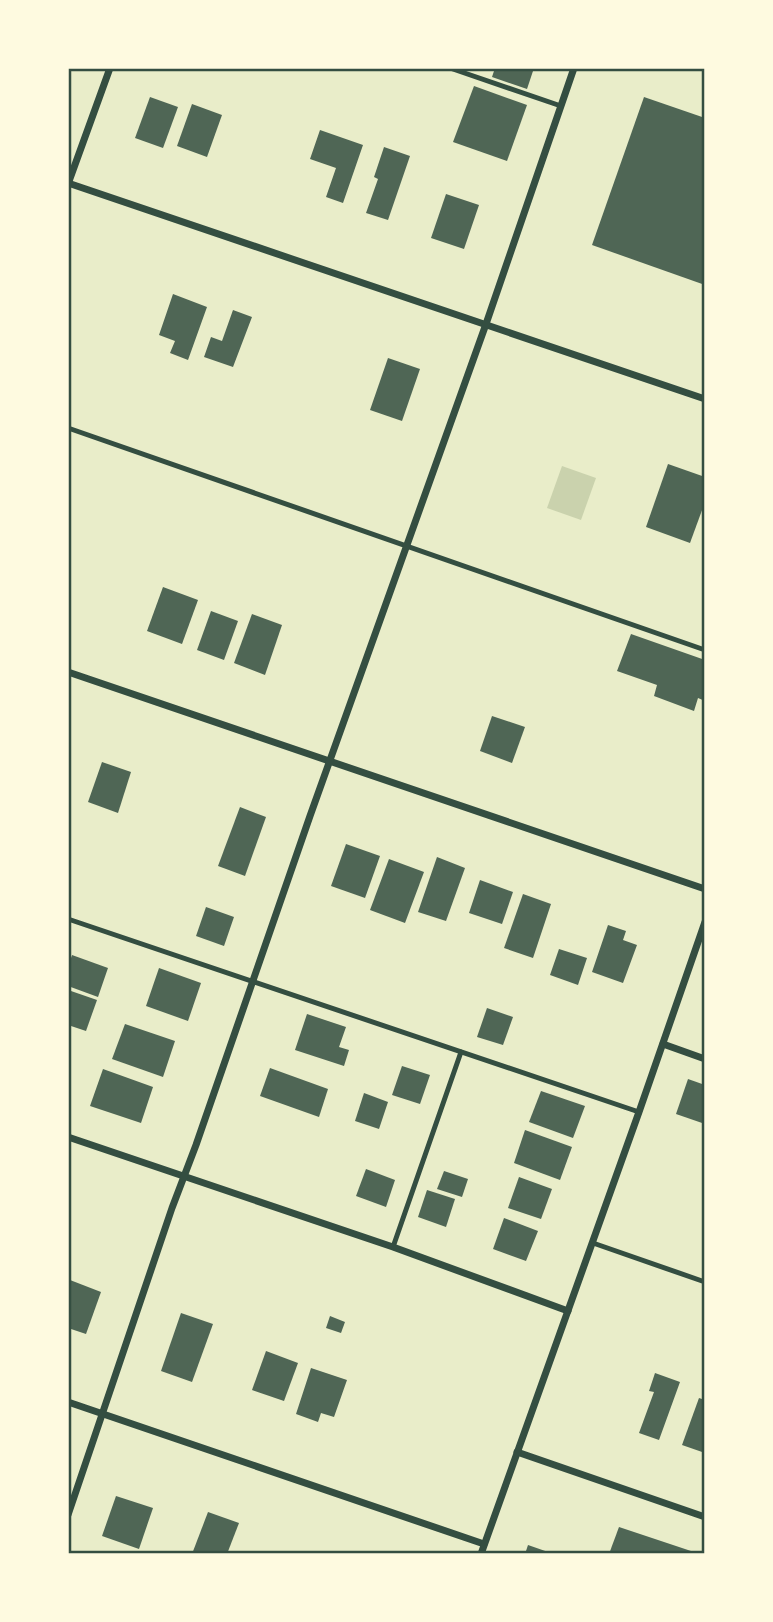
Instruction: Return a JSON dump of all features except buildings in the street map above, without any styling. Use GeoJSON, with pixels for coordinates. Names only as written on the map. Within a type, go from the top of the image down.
{"type":"FeatureCollection","features":[{"type":"Feature","properties":{"kind":"street"},"geometry":{"type":"LineString","coordinates":[[110,68],[68,183],[705,400]]}},
{"type":"Feature","properties":{"kind":"street"},"geometry":{"type":"LineString","coordinates":[[68,1515],[184,1175],[574,68]]}},
{"type":"Feature","properties":{"kind":"street"},"geometry":{"type":"LineString","coordinates":[[68,672],[705,890]]}},
{"type":"Feature","properties":{"kind":"street"},"geometry":{"type":"LineString","coordinates":[[481,1554],[705,922]]}},
{"type":"Feature","properties":{"kind":"street"},"geometry":{"type":"LineString","coordinates":[[663,1044],[705,1059]]}},
{"type":"Feature","properties":{"kind":"street"},"geometry":{"type":"LineString","coordinates":[[68,1137],[393,1247],[568,1311]]}},
{"type":"Feature","properties":{"kind":"street"},"geometry":{"type":"LineString","coordinates":[[68,1402],[484,1544]]}},
{"type":"Feature","properties":{"kind":"street"},"geometry":{"type":"LineString","coordinates":[[517,1452],[705,1517]]}},
{"type":"Feature","properties":{"kind":"lane"},"geometry":{"type":"LineString","coordinates":[[450,68],[561,106]]}},
{"type":"Feature","properties":{"kind":"lane"},"geometry":{"type":"LineString","coordinates":[[68,428],[705,650]]}},
{"type":"Feature","properties":{"kind":"lane"},"geometry":{"type":"LineString","coordinates":[[68,919],[639,1112]]}},
{"type":"Feature","properties":{"kind":"lane"},"geometry":{"type":"LineString","coordinates":[[393,1247],[461,1052]]}},
{"type":"Feature","properties":{"kind":"lane"},"geometry":{"type":"LineString","coordinates":[[593,1243],[705,1282]]}},
{"type":"Feature","properties":{"kind":"green space"},"geometry":{"type":"Polygon","coordinates":[[[562,466],[596,478],[581,520],[547,508],[562,466]]]}}]}
